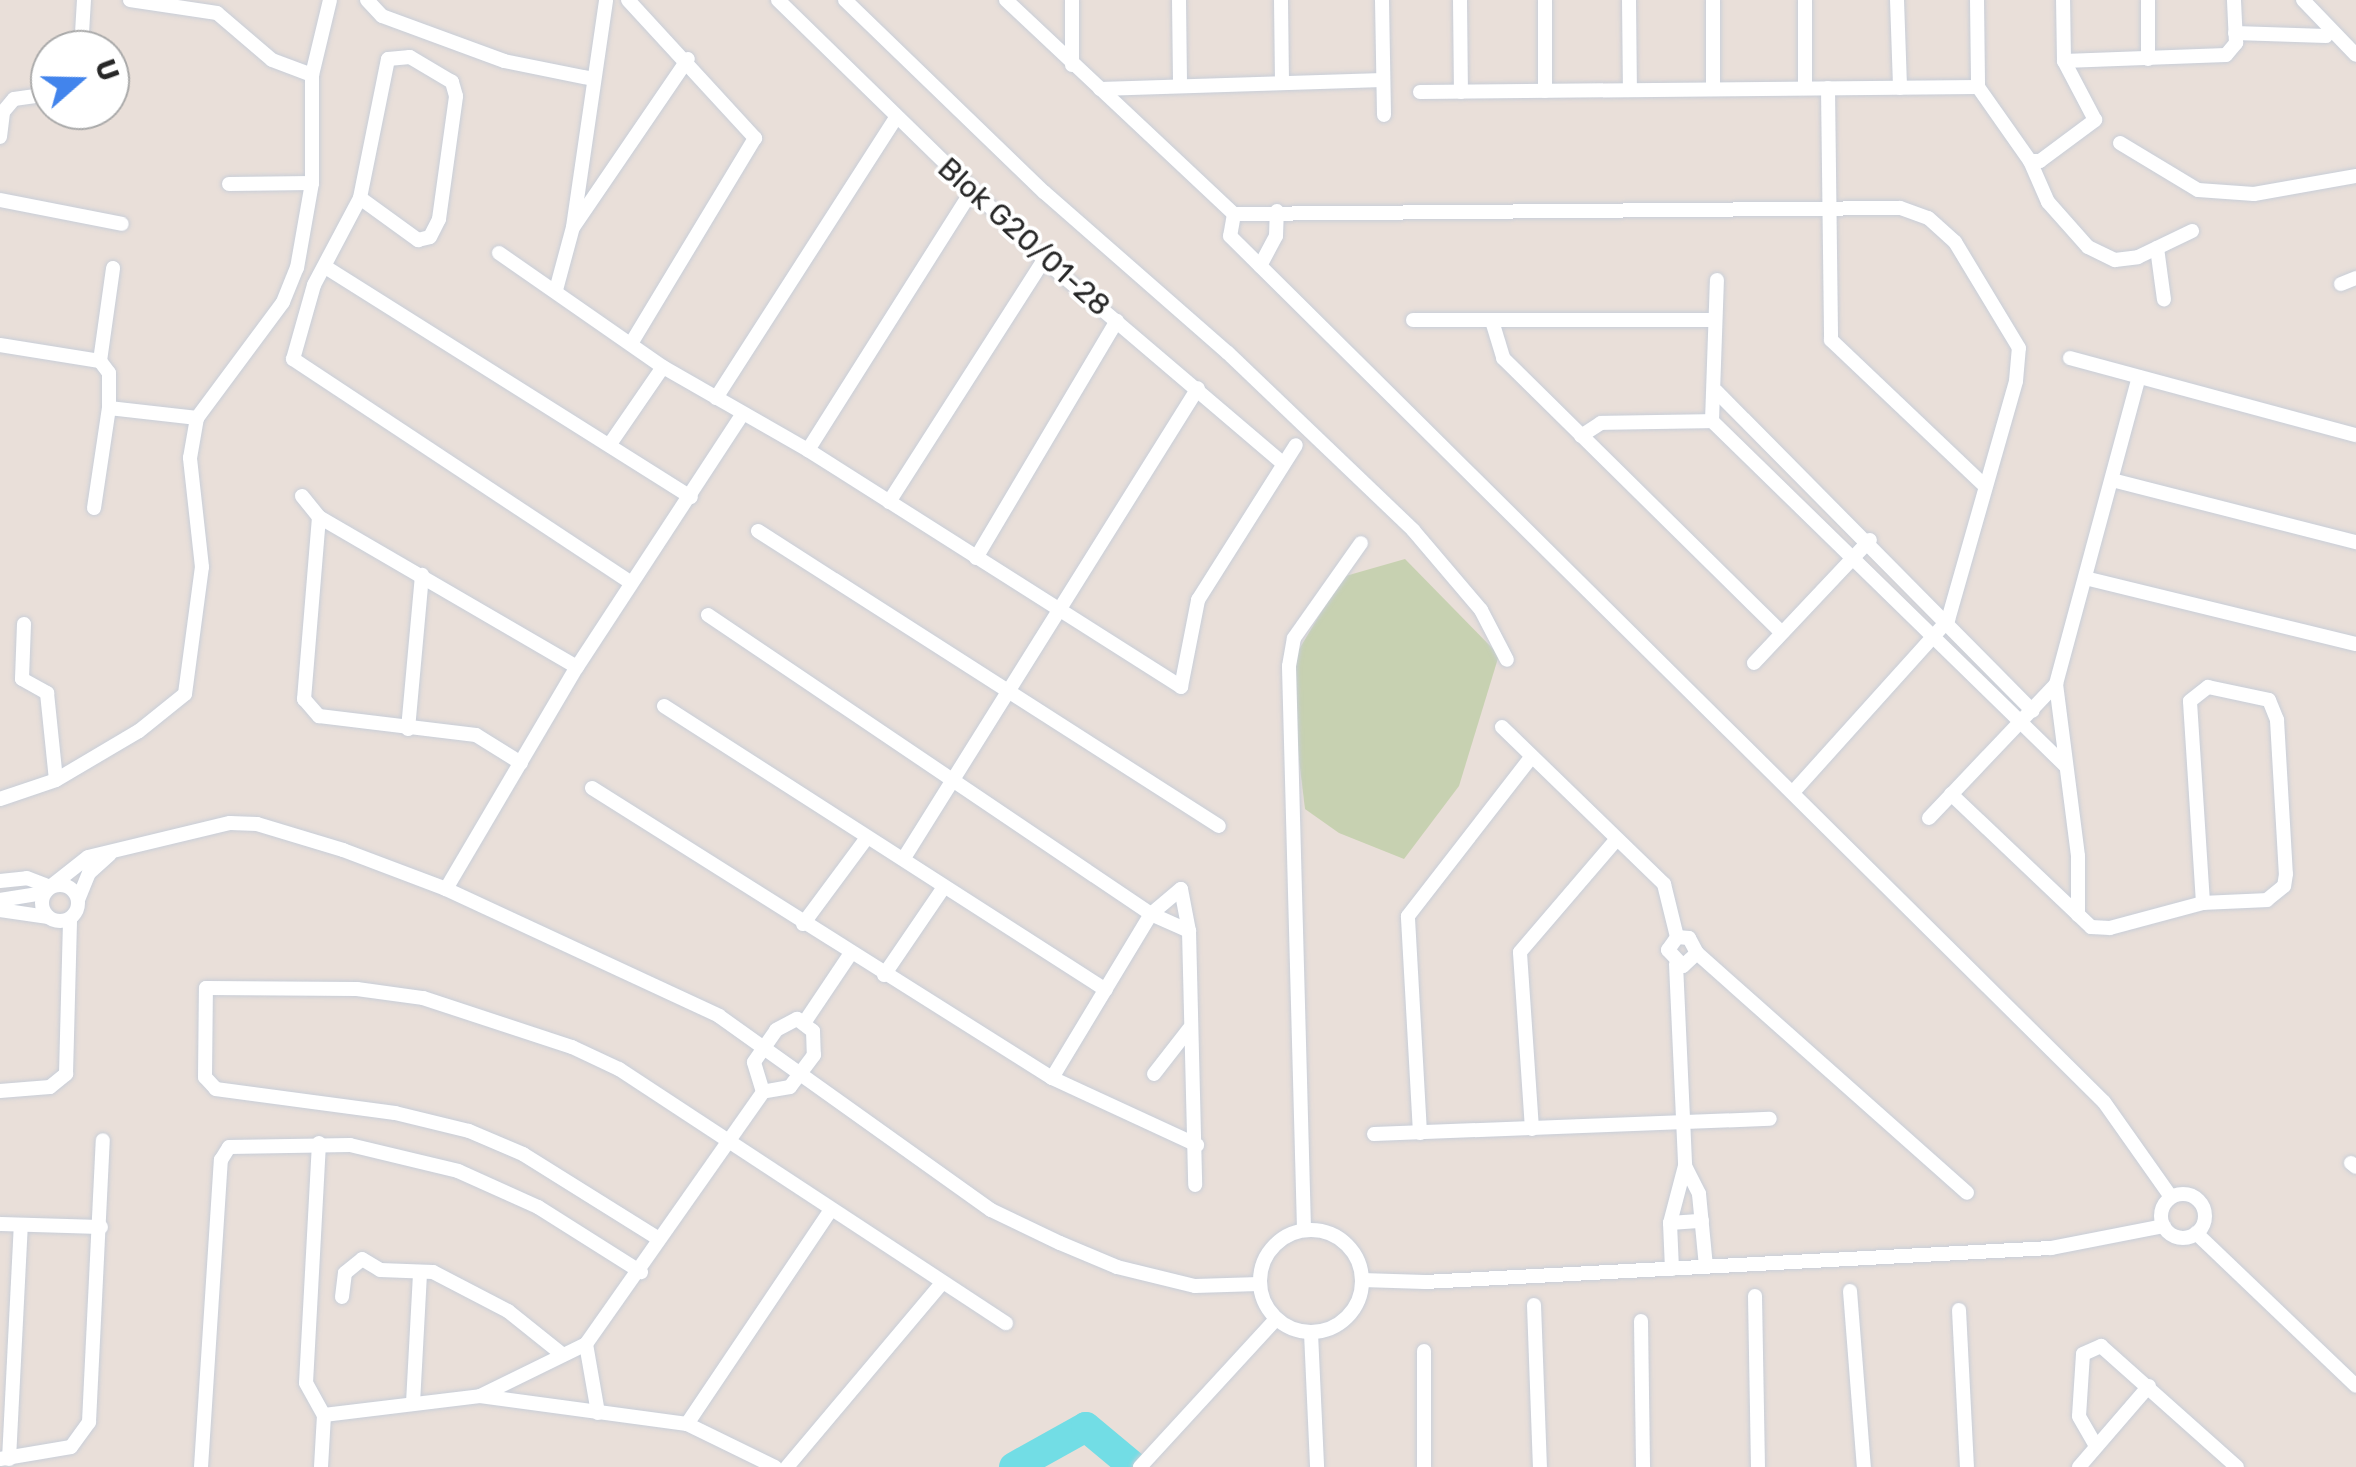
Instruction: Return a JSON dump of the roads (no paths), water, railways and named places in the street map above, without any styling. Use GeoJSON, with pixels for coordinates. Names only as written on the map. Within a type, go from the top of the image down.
{"type":"FeatureCollection","features":[{"type":"Feature","properties":{"kind":"street"},"geometry":{"type":"LineString","coordinates":[[82,30],[84,0]]}},
{"type":"Feature","properties":{"kind":"street"},"geometry":{"type":"LineString","coordinates":[[130,0],[218,13],[272,60],[312,75]]}},
{"type":"Feature","properties":{"kind":"street"},"geometry":{"type":"LineString","coordinates":[[0,800],[56,780],[139,731],[185,694],[202,567],[190,458],[197,418],[284,302],[297,268],[312,183],[312,75],[330,0]]}},
{"type":"Feature","properties":{"kind":"street"},"geometry":{"type":"LineString","coordinates":[[367,0],[382,16],[494,58],[593,79]]}},
{"type":"Feature","properties":{"kind":"street"},"geometry":{"type":"LineString","coordinates":[[556,290],[574,227],[606,0]]}},
{"type":"Feature","properties":{"kind":"street"},"geometry":{"type":"LineString","coordinates":[[628,0],[753,130],[754,144],[632,342]]}},
{"type":"Feature","properties":{"kind":"street","name":"Blok G20/01-28"},"geometry":{"type":"LineString","coordinates":[[778,0],[895,120],[1044,260],[1282,462]]}},
{"type":"Feature","properties":{"kind":"street"},"geometry":{"type":"LineString","coordinates":[[845,0],[1044,192],[1228,354],[1413,530],[1481,610],[1508,660]]}},
{"type":"Feature","properties":{"kind":"street"},"geometry":{"type":"LineString","coordinates":[[1006,0],[1234,214],[1900,208],[1928,218],[1956,242],[2010,324],[2019,348],[2016,381],[1948,620],[1795,790]]}},
{"type":"Feature","properties":{"kind":"street"},"geometry":{"type":"LineString","coordinates":[[1072,0],[1072,65]]}},
{"type":"Feature","properties":{"kind":"street"},"geometry":{"type":"LineString","coordinates":[[1179,0],[1180,86]]}},
{"type":"Feature","properties":{"kind":"street"},"geometry":{"type":"LineString","coordinates":[[1281,0],[1282,83]]}},
{"type":"Feature","properties":{"kind":"street"},"geometry":{"type":"LineString","coordinates":[[1382,0],[1384,115]]}},
{"type":"Feature","properties":{"kind":"street"},"geometry":{"type":"LineString","coordinates":[[1460,0],[1462,92]]}},
{"type":"Feature","properties":{"kind":"street"},"geometry":{"type":"LineString","coordinates":[[1544,0],[1546,91]]}},
{"type":"Feature","properties":{"kind":"street"},"geometry":{"type":"LineString","coordinates":[[1628,0],[1630,90]]}},
{"type":"Feature","properties":{"kind":"street"},"geometry":{"type":"LineString","coordinates":[[1713,0],[1713,90]]}},
{"type":"Feature","properties":{"kind":"street"},"geometry":{"type":"LineString","coordinates":[[1805,0],[1805,88]]}},
{"type":"Feature","properties":{"kind":"street"},"geometry":{"type":"LineString","coordinates":[[1897,0],[1900,88]]}},
{"type":"Feature","properties":{"kind":"street"},"geometry":{"type":"LineString","coordinates":[[1977,0],[1978,87],[2030,161],[2048,202],[2088,246],[2115,260],[2157,248],[2192,231]]}},
{"type":"Feature","properties":{"kind":"street"},"geometry":{"type":"LineString","coordinates":[[2030,161],[2040,161],[2095,120],[2064,61],[2063,0]]}},
{"type":"Feature","properties":{"kind":"street"},"geometry":{"type":"LineString","coordinates":[[2148,0],[2148,59]]}},
{"type":"Feature","properties":{"kind":"street"},"geometry":{"type":"LineString","coordinates":[[2064,61],[2226,55],[2235,33],[2234,0]]}},
{"type":"Feature","properties":{"kind":"street"},"geometry":{"type":"LineString","coordinates":[[2303,0],[2356,55]]}},
{"type":"Feature","properties":{"kind":"street"},"geometry":{"type":"LineString","coordinates":[[2235,33],[2326,36]]}},
{"type":"Feature","properties":{"kind":"street"},"geometry":{"type":"LineString","coordinates":[[360,198],[418,240],[430,237],[439,219],[456,96],[452,82],[410,57],[388,59],[360,198],[343,220],[327,268],[314,285],[293,359],[631,583]]}},
{"type":"Feature","properties":{"kind":"street"},"geometry":{"type":"LineString","coordinates":[[574,227],[688,60]]}},
{"type":"Feature","properties":{"kind":"street"},"geometry":{"type":"LineString","coordinates":[[1100,89],[1383,80]]}},
{"type":"Feature","properties":{"kind":"street"},"geometry":{"type":"LineString","coordinates":[[1420,92],[1978,87]]}},
{"type":"Feature","properties":{"kind":"street"},"geometry":{"type":"LineString","coordinates":[[1828,88],[1833,344],[1985,486]]}},
{"type":"Feature","properties":{"kind":"street"},"geometry":{"type":"LineString","coordinates":[[0,137],[2,112],[14,99],[30,97]]}},
{"type":"Feature","properties":{"kind":"street"},"geometry":{"type":"LineString","coordinates":[[716,398],[895,120]]}},
{"type":"Feature","properties":{"kind":"street"},"geometry":{"type":"LineString","coordinates":[[2120,143],[2198,190],[2254,194],[2356,176]]}},
{"type":"Feature","properties":{"kind":"street"},"geometry":{"type":"LineString","coordinates":[[229,184],[312,183]]}},
{"type":"Feature","properties":{"kind":"street"},"geometry":{"type":"LineString","coordinates":[[808,450],[972,192]]}},
{"type":"Feature","properties":{"kind":"street"},"geometry":{"type":"LineString","coordinates":[[0,200],[122,224]]}},
{"type":"Feature","properties":{"kind":"street"},"geometry":{"type":"LineString","coordinates":[[1260,266],[1276,236],[1277,211]]}},
{"type":"Feature","properties":{"kind":"street"},"geometry":{"type":"LineString","coordinates":[[1234,214],[1230,236],[1795,790],[2104,1102],[2172,1197]]}},
{"type":"Feature","properties":{"kind":"street"},"geometry":{"type":"LineString","coordinates":[[2157,248],[2164,300]]}},
{"type":"Feature","properties":{"kind":"street"},"geometry":{"type":"LineString","coordinates":[[499,254],[663,366],[808,450],[1181,687],[1193,611],[1296,445]]}},
{"type":"Feature","properties":{"kind":"street"},"geometry":{"type":"LineString","coordinates":[[889,502],[1044,260]]}},
{"type":"Feature","properties":{"kind":"street"},"geometry":{"type":"LineString","coordinates":[[94,508],[108,408],[108,372],[100,361],[112,268]]}},
{"type":"Feature","properties":{"kind":"street"},"geometry":{"type":"LineString","coordinates":[[327,268],[691,498]]}},
{"type":"Feature","properties":{"kind":"street"},"geometry":{"type":"LineString","coordinates":[[2341,284],[2356,278]]}},
{"type":"Feature","properties":{"kind":"street"},"geometry":{"type":"LineString","coordinates":[[1712,421],[1717,280]]}},
{"type":"Feature","properties":{"kind":"street"},"geometry":{"type":"LineString","coordinates":[[1414,320],[1715,320]]}},
{"type":"Feature","properties":{"kind":"street"},"geometry":{"type":"LineString","coordinates":[[976,558],[1117,321]]}},
{"type":"Feature","properties":{"kind":"street"},"geometry":{"type":"LineString","coordinates":[[1492,321],[1503,358],[1781,632]]}},
{"type":"Feature","properties":{"kind":"street"},"geometry":{"type":"LineString","coordinates":[[0,345],[100,361]]}},
{"type":"Feature","properties":{"kind":"street"},"geometry":{"type":"LineString","coordinates":[[2070,358],[2356,435]]}},
{"type":"Feature","properties":{"kind":"street"},"geometry":{"type":"LineString","coordinates":[[610,444],[663,366]]}},
{"type":"Feature","properties":{"kind":"street"},"geometry":{"type":"LineString","coordinates":[[2078,915],[2056,684],[2139,377]]}},
{"type":"Feature","properties":{"kind":"street"},"geometry":{"type":"LineString","coordinates":[[904,858],[1198,388]]}},
{"type":"Feature","properties":{"kind":"street"},"geometry":{"type":"LineString","coordinates":[[1716,391],[1870,540],[2033,712]]}},
{"type":"Feature","properties":{"kind":"street"},"geometry":{"type":"LineString","coordinates":[[108,408],[197,418]]}},
{"type":"Feature","properties":{"kind":"street"},"geometry":{"type":"LineString","coordinates":[[446,888],[576,667],[691,498],[742,414]]}},
{"type":"Feature","properties":{"kind":"street"},"geometry":{"type":"LineString","coordinates":[[1581,436],[1601,423],[1712,421],[2065,764]]}},
{"type":"Feature","properties":{"kind":"street"},"geometry":{"type":"LineString","coordinates":[[2112,480],[2356,542]]}},
{"type":"Feature","properties":{"kind":"street"},"geometry":{"type":"LineString","coordinates":[[302,496],[319,517],[576,667]]}},
{"type":"Feature","properties":{"kind":"street"},"geometry":{"type":"LineString","coordinates":[[319,517],[304,699],[320,716],[476,736],[521,763]]}},
{"type":"Feature","properties":{"kind":"street"},"geometry":{"type":"LineString","coordinates":[[758,531],[1218,826]]}},
{"type":"Feature","properties":{"kind":"street"},"geometry":{"type":"LineString","coordinates":[[1754,662],[1870,540]]}},
{"type":"Feature","properties":{"kind":"street"},"geometry":{"type":"LineString","coordinates":[[1304,1230],[1290,656],[1294,638],[1361,543]]}},
{"type":"Feature","properties":{"kind":"street"},"geometry":{"type":"LineString","coordinates":[[408,729],[422,575]]}},
{"type":"Feature","properties":{"kind":"street"},"geometry":{"type":"LineString","coordinates":[[2085,578],[2356,644]]}},
{"type":"Feature","properties":{"kind":"street"},"geometry":{"type":"LineString","coordinates":[[708,615],[1152,914],[1189,931]]}},
{"type":"Feature","properties":{"kind":"street"},"geometry":{"type":"LineString","coordinates":[[24,624],[22,680],[47,693],[56,780]]}},
{"type":"Feature","properties":{"kind":"street"},"geometry":{"type":"LineString","coordinates":[[1929,818],[2056,684]]}},
{"type":"Feature","properties":{"kind":"street"},"geometry":{"type":"LineString","coordinates":[[1951,794],[2091,927],[2110,928],[2203,903],[2267,900],[2284,886],[2286,874],[2277,720],[2269,700],[2208,687],[2190,701],[2203,903]]}},
{"type":"Feature","properties":{"kind":"street"},"geometry":{"type":"LineString","coordinates":[[664,706],[866,839],[904,858],[942,890],[1106,990]]}},
{"type":"Feature","properties":{"kind":"street"},"geometry":{"type":"LineString","coordinates":[[1502,727],[1664,884],[1678,937]]}},
{"type":"Feature","properties":{"kind":"street"},"geometry":{"type":"LineString","coordinates":[[1420,1133],[1408,916],[1532,756]]}},
{"type":"Feature","properties":{"kind":"street"},"geometry":{"type":"LineString","coordinates":[[592,788],[849,956],[1052,1078],[1197,1145]]}},
{"type":"Feature","properties":{"kind":"street"},"geometry":{"type":"LineString","coordinates":[[48,916],[48,890],[81,860],[216,825],[257,824],[446,888],[654,981],[763,1045],[991,1210],[1060,1244],[1196,1286],[1259,1284]]}},
{"type":"Feature","properties":{"kind":"street"},"geometry":{"type":"LineString","coordinates":[[803,924],[866,839]]}},
{"type":"Feature","properties":{"kind":"street"},"geometry":{"type":"LineString","coordinates":[[1532,1129],[1520,952],[1616,840]]}},
{"type":"Feature","properties":{"kind":"street"},"geometry":{"type":"LineString","coordinates":[[0,1092],[50,1088],[66,1074],[70,919],[90,873],[118,848]]}},
{"type":"Feature","properties":{"kind":"street"},"geometry":{"type":"LineString","coordinates":[[0,881],[27,878],[48,890]]}},
{"type":"Feature","properties":{"kind":"street"},"geometry":{"type":"LineString","coordinates":[[0,900],[68,886],[78,900]]}},
{"type":"Feature","properties":{"kind":"street"},"geometry":{"type":"LineString","coordinates":[[1052,1078],[1152,914],[1179,888],[1189,931],[1195,1185]]}},
{"type":"Feature","properties":{"kind":"street"},"geometry":{"type":"LineString","coordinates":[[884,975],[942,890]]}},
{"type":"Feature","properties":{"kind":"street"},"geometry":{"type":"LineString","coordinates":[[0,910],[70,919]]}},
{"type":"Feature","properties":{"kind":"street"},"geometry":{"type":"LineString","coordinates":[[1678,937],[1694,942],[1697,953],[1967,1193]]}},
{"type":"Feature","properties":{"kind":"street"},"geometry":{"type":"LineString","coordinates":[[1678,937],[1668,950],[1676,964],[1685,1166],[1702,1222],[1706,1267]]}},
{"type":"Feature","properties":{"kind":"street"},"geometry":{"type":"LineString","coordinates":[[1676,964],[1690,964],[1697,953]]}},
{"type":"Feature","properties":{"kind":"street"},"geometry":{"type":"LineString","coordinates":[[806,1020],[849,956]]}},
{"type":"Feature","properties":{"kind":"street"},"geometry":{"type":"LineString","coordinates":[[659,1239],[523,1154],[468,1132],[395,1113],[216,1090],[205,1077],[206,988],[357,989],[485,1016],[618,1069],[724,1142],[1006,1322]]}},
{"type":"Feature","properties":{"kind":"street"},"geometry":{"type":"LineString","coordinates":[[762,1092],[754,1077],[763,1045],[787,1022],[806,1020]]}},
{"type":"Feature","properties":{"kind":"street"},"geometry":{"type":"LineString","coordinates":[[480,1396],[586,1344],[641,1272],[724,1142],[762,1092],[784,1090],[801,1074],[816,1042],[806,1020]]}},
{"type":"Feature","properties":{"kind":"street"},"geometry":{"type":"LineString","coordinates":[[1154,1074],[1189,1029]]}},
{"type":"Feature","properties":{"kind":"street"},"geometry":{"type":"LineString","coordinates":[[1374,1134],[1770,1119]]}},
{"type":"Feature","properties":{"kind":"street"},"geometry":{"type":"LineString","coordinates":[[21,1225],[6,1389],[4,1458],[71,1447],[88,1422],[103,1140]]}},
{"type":"Feature","properties":{"kind":"street"},"geometry":{"type":"LineString","coordinates":[[200,1467],[220,1160],[236,1145],[319,1143],[386,1152],[486,1182],[641,1272]]}},
{"type":"Feature","properties":{"kind":"street"},"geometry":{"type":"LineString","coordinates":[[319,1143],[306,1384],[324,1415],[321,1467]]}},
{"type":"Feature","properties":{"kind":"street"},"geometry":{"type":"LineString","coordinates":[[1672,1268],[1670,1222],[1685,1166]]}},
{"type":"Feature","properties":{"kind":"street"},"geometry":{"type":"LineString","coordinates":[[2187,1194],[2200,1203],[2204,1219],[2196,1233],[2176,1236],[2164,1226],[2162,1210],[2172,1197],[2187,1194]]}},
{"type":"Feature","properties":{"kind":"street"},"geometry":{"type":"LineString","coordinates":[[688,1424],[830,1211]]}},
{"type":"Feature","properties":{"kind":"street"},"geometry":{"type":"LineString","coordinates":[[1670,1222],[1702,1222]]}},
{"type":"Feature","properties":{"kind":"street"},"geometry":{"type":"LineString","coordinates":[[0,1224],[101,1227]]}},
{"type":"Feature","properties":{"kind":"street"},"geometry":{"type":"LineString","coordinates":[[1362,1280],[2051,1248],[2164,1226]]}},
{"type":"Feature","properties":{"kind":"street"},"geometry":{"type":"LineString","coordinates":[[1304,1230],[1336,1236],[1348,1246],[1362,1280],[1343,1321],[1312,1332],[1276,1318],[1259,1284],[1266,1254],[1304,1230]]}},
{"type":"Feature","properties":{"kind":"street"},"geometry":{"type":"LineString","coordinates":[[2196,1233],[2356,1386]]}},
{"type":"Feature","properties":{"kind":"street"},"geometry":{"type":"LineString","coordinates":[[342,1297],[345,1273],[362,1258],[380,1270],[440,1274],[508,1312],[563,1356]]}},
{"type":"Feature","properties":{"kind":"street"},"geometry":{"type":"LineString","coordinates":[[412,1403],[420,1273]]}},
{"type":"Feature","properties":{"kind":"street"},"geometry":{"type":"LineString","coordinates":[[787,1467],[942,1283]]}},
{"type":"Feature","properties":{"kind":"street"},"geometry":{"type":"LineString","coordinates":[[1850,1291],[1864,1467]]}},
{"type":"Feature","properties":{"kind":"street"},"geometry":{"type":"LineString","coordinates":[[1754,1296],[1758,1467]]}},
{"type":"Feature","properties":{"kind":"street"},"geometry":{"type":"LineString","coordinates":[[1534,1305],[1540,1467]]}},
{"type":"Feature","properties":{"kind":"street"},"geometry":{"type":"LineString","coordinates":[[1959,1310],[1966,1467]]}},
{"type":"Feature","properties":{"kind":"street"},"geometry":{"type":"LineString","coordinates":[[1140,1467],[1276,1318]]}},
{"type":"Feature","properties":{"kind":"street"},"geometry":{"type":"LineString","coordinates":[[1641,1321],[1643,1467]]}},
{"type":"Feature","properties":{"kind":"street"},"geometry":{"type":"LineString","coordinates":[[1312,1332],[1317,1467]]}},
{"type":"Feature","properties":{"kind":"street"},"geometry":{"type":"LineString","coordinates":[[586,1344],[598,1413]]}},
{"type":"Feature","properties":{"kind":"street"},"geometry":{"type":"LineString","coordinates":[[2096,1446],[2078,1416],[2083,1354],[2100,1346],[2237,1467]]}},
{"type":"Feature","properties":{"kind":"street"},"geometry":{"type":"LineString","coordinates":[[1424,1352],[1424,1467]]}},
{"type":"Feature","properties":{"kind":"street"},"geometry":{"type":"LineString","coordinates":[[2080,1467],[2149,1386]]}},
{"type":"Feature","properties":{"kind":"street"},"geometry":{"type":"LineString","coordinates":[[324,1415],[480,1396],[688,1424],[775,1467]]}},
{"type":"Feature","properties":{"kind":"waterway"},"geometry":{"type":"LineString","coordinates":[[1014,1467],[1086,1427],[1134,1467]]}}]}
